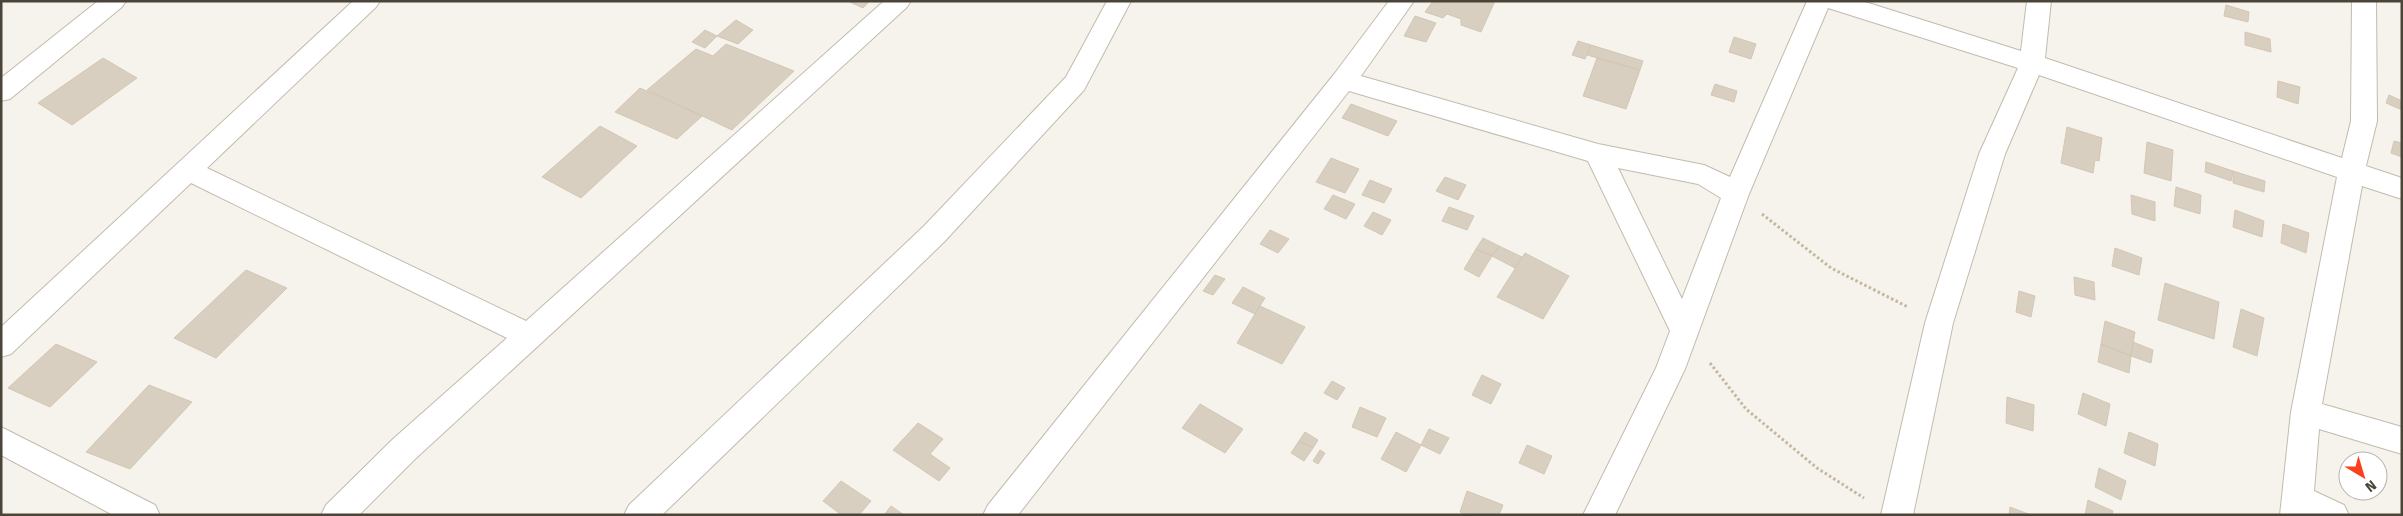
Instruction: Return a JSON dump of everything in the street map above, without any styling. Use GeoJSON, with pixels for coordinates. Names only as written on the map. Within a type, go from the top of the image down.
{"type":"FeatureCollection","features":[{"type":"Feature","properties":{"kind":"street"},"geometry":{"type":"LineString","coordinates":[[1,92],[114,1]]}},
{"type":"Feature","properties":{"kind":"street"},"geometry":{"type":"LineString","coordinates":[[1,345],[368,1]]}},
{"type":"Feature","properties":{"kind":"street"},"geometry":{"type":"LineString","coordinates":[[337,515],[404,449],[899,1]]}},
{"type":"Feature","properties":{"kind":"street"},"geometry":{"type":"LineString","coordinates":[[640,515],[934,234],[1035,126],[1075,83],[1119,1]]}},
{"type":"Feature","properties":{"kind":"street"},"geometry":{"type":"LineString","coordinates":[[999,515],[1344,80],[1402,1]]}},
{"type":"Feature","properties":{"kind":"street"},"geometry":{"type":"LineString","coordinates":[[1599,515],[1670,368],[1736,194],[1818,1]]}},
{"type":"Feature","properties":{"kind":"street"},"geometry":{"type":"LineString","coordinates":[[1834,1],[2032,63],[2402,189]]}},
{"type":"Feature","properties":{"kind":"street"},"geometry":{"type":"LineString","coordinates":[[1896,515],[1939,323],[1992,154],[2032,63],[2038,1]]}},
{"type":"Feature","properties":{"kind":"street"},"geometry":{"type":"LineString","coordinates":[[2333,515],[2297,507],[2306,412],[2351,173],[2364,120],[2364,1]]}},
{"type":"Feature","properties":{"kind":"street"},"geometry":{"type":"LineString","coordinates":[[1344,80],[1598,154],[1704,176],[1736,194]]}},
{"type":"Feature","properties":{"kind":"street"},"geometry":{"type":"LineString","coordinates":[[1598,154],[1684,332]]}},
{"type":"Feature","properties":{"kind":"street"},"geometry":{"type":"LineString","coordinates":[[188,170],[530,336]]}},
{"type":"Feature","properties":{"kind":"street"},"geometry":{"type":"LineString","coordinates":[[2306,412],[2402,442]]}},
{"type":"Feature","properties":{"kind":"street"},"geometry":{"type":"LineString","coordinates":[[1,440],[144,515]]}},
{"type":"Feature","properties":{"kind":"path"},"geometry":{"type":"LineString","coordinates":[[1736,194],[1831,268],[1939,323]]}},
{"type":"Feature","properties":{"kind":"path"},"geometry":{"type":"LineString","coordinates":[[1684,332],[1746,409],[1817,468],[1866,499]]}},
{"type":"Feature","properties":{"kind":"building"},"geometry":{"type":"Polygon","coordinates":[[[848,1],[870,1],[863,8],[848,1]]]}},
{"type":"Feature","properties":{"kind":"building"},"geometry":{"type":"Polygon","coordinates":[[[1433,1],[1495,1],[1481,32],[1461,25],[1461,19],[1447,14],[1443,18],[1425,12],[1433,1]]]}},
{"type":"Feature","properties":{"kind":"building"},"geometry":{"type":"Polygon","coordinates":[[[2226,5],[2249,12],[2248,22],[2224,16],[2226,5]]]}},
{"type":"Feature","properties":{"kind":"building"},"geometry":{"type":"Polygon","coordinates":[[[1415,16],[1436,23],[1426,42],[1404,36],[1415,16]]]}},
{"type":"Feature","properties":{"kind":"building"},"geometry":{"type":"Polygon","coordinates":[[[736,20],[753,30],[738,44],[717,36],[736,20]]]}},
{"type":"Feature","properties":{"kind":"building"},"geometry":{"type":"Polygon","coordinates":[[[705,30],[717,36],[705,48],[692,42],[705,30]]]}},
{"type":"Feature","properties":{"kind":"building"},"geometry":{"type":"Polygon","coordinates":[[[2245,32],[2270,39],[2271,52],[2245,45],[2245,32]]]}},
{"type":"Feature","properties":{"kind":"building"},"geometry":{"type":"Polygon","coordinates":[[[1734,37],[1756,44],[1751,59],[1729,52],[1734,37]]]}},
{"type":"Feature","properties":{"kind":"building"},"geometry":{"type":"Polygon","coordinates":[[[1578,41],[1591,45],[1585,59],[1572,55],[1578,41]]]}},
{"type":"Feature","properties":{"kind":"building"},"geometry":{"type":"Polygon","coordinates":[[[726,44],[794,71],[732,130],[647,90],[696,49],[713,56],[726,44]]]}},
{"type":"Feature","properties":{"kind":"building"},"geometry":{"type":"Polygon","coordinates":[[[1591,45],[1643,61],[1640,70],[1587,55],[1591,45]]]}},
{"type":"Feature","properties":{"kind":"building"},"geometry":{"type":"Polygon","coordinates":[[[103,58],[137,78],[72,125],[38,103],[103,58]]]}},
{"type":"Feature","properties":{"kind":"building"},"geometry":{"type":"Polygon","coordinates":[[[1597,58],[1640,70],[1626,109],[1583,96],[1597,58]]]}},
{"type":"Feature","properties":{"kind":"building"},"geometry":{"type":"Polygon","coordinates":[[[2278,81],[2300,87],[2298,104],[2277,97],[2278,81]]]}},
{"type":"Feature","properties":{"kind":"building"},"geometry":{"type":"Polygon","coordinates":[[[1715,84],[1737,91],[1734,102],[1711,95],[1715,84]]]}},
{"type":"Feature","properties":{"kind":"building"},"geometry":{"type":"Polygon","coordinates":[[[640,88],[702,116],[677,139],[615,112],[640,88]]]}},
{"type":"Feature","properties":{"kind":"building"},"geometry":{"type":"Polygon","coordinates":[[[2389,95],[2402,101],[2402,110],[2386,103],[2389,95]]]}},
{"type":"Feature","properties":{"kind":"building"},"geometry":{"type":"Polygon","coordinates":[[[1351,104],[1397,121],[1388,136],[1342,118],[1351,104]]]}},
{"type":"Feature","properties":{"kind":"building"},"geometry":{"type":"Polygon","coordinates":[[[600,126],[637,146],[581,198],[542,177],[600,126]]]}},
{"type":"Feature","properties":{"kind":"building"},"geometry":{"type":"Polygon","coordinates":[[[2067,127],[2102,138],[2099,161],[2095,160],[2093,173],[2061,163],[2067,127]]]}},
{"type":"Feature","properties":{"kind":"building"},"geometry":{"type":"Polygon","coordinates":[[[2394,141],[2402,143],[2402,157],[2391,153],[2394,141]]]}},
{"type":"Feature","properties":{"kind":"building"},"geometry":{"type":"Polygon","coordinates":[[[2147,142],[2173,150],[2171,181],[2144,173],[2147,142]]]}},
{"type":"Feature","properties":{"kind":"building"},"geometry":{"type":"Polygon","coordinates":[[[1331,158],[1359,169],[1345,193],[1316,182],[1331,158]]]}},
{"type":"Feature","properties":{"kind":"building"},"geometry":{"type":"Polygon","coordinates":[[[2206,162],[2233,171],[2231,181],[2205,172],[2206,162]]]}},
{"type":"Feature","properties":{"kind":"building"},"geometry":{"type":"Polygon","coordinates":[[[2233,171],[2265,181],[2264,192],[2233,183],[2233,171]]]}},
{"type":"Feature","properties":{"kind":"building"},"geometry":{"type":"Polygon","coordinates":[[[1445,177],[1466,185],[1458,200],[1436,191],[1445,177]]]}},
{"type":"Feature","properties":{"kind":"building"},"geometry":{"type":"Polygon","coordinates":[[[1370,180],[1392,189],[1384,203],[1362,195],[1370,180]]]}},
{"type":"Feature","properties":{"kind":"building"},"geometry":{"type":"Polygon","coordinates":[[[2176,187],[2201,195],[2200,214],[2174,206],[2176,187]]]}},
{"type":"Feature","properties":{"kind":"building"},"geometry":{"type":"Polygon","coordinates":[[[1333,195],[1355,204],[1346,219],[1324,209],[1333,195]]]}},
{"type":"Feature","properties":{"kind":"building"},"geometry":{"type":"Polygon","coordinates":[[[2131,195],[2155,202],[2155,221],[2132,214],[2131,195]]]}},
{"type":"Feature","properties":{"kind":"building"},"geometry":{"type":"Polygon","coordinates":[[[1449,207],[1474,216],[1467,230],[1442,221],[1449,207]]]}},
{"type":"Feature","properties":{"kind":"building"},"geometry":{"type":"Polygon","coordinates":[[[2235,210],[2264,221],[2262,237],[2233,227],[2235,210]]]}},
{"type":"Feature","properties":{"kind":"building"},"geometry":{"type":"Polygon","coordinates":[[[1373,212],[1391,220],[1382,235],[1364,226],[1373,212]]]}},
{"type":"Feature","properties":{"kind":"building"},"geometry":{"type":"Polygon","coordinates":[[[2283,224],[2309,233],[2306,253],[2281,243],[2283,224]]]}},
{"type":"Feature","properties":{"kind":"building"},"geometry":{"type":"Polygon","coordinates":[[[1270,230],[1289,239],[1278,253],[1260,244],[1270,230]]]}},
{"type":"Feature","properties":{"kind":"building"},"geometry":{"type":"Polygon","coordinates":[[[1483,238],[1499,246],[1492,256],[1476,249],[1483,238]]]}},
{"type":"Feature","properties":{"kind":"building"},"geometry":{"type":"Polygon","coordinates":[[[1499,246],[1522,257],[1515,268],[1492,256],[1499,246]]]}},
{"type":"Feature","properties":{"kind":"building"},"geometry":{"type":"Polygon","coordinates":[[[2115,248],[2142,258],[2139,275],[2112,266],[2115,248]]]}},
{"type":"Feature","properties":{"kind":"building"},"geometry":{"type":"Polygon","coordinates":[[[1476,249],[1492,256],[1479,277],[1464,269],[1476,249]]]}},
{"type":"Feature","properties":{"kind":"building"},"geometry":{"type":"Polygon","coordinates":[[[1525,253],[1569,276],[1543,319],[1497,297],[1525,253]]]}},
{"type":"Feature","properties":{"kind":"building"},"geometry":{"type":"Polygon","coordinates":[[[246,270],[287,288],[216,358],[174,338],[246,270]]]}},
{"type":"Feature","properties":{"kind":"building"},"geometry":{"type":"Polygon","coordinates":[[[1215,275],[1225,279],[1213,295],[1203,291],[1215,275]]]}},
{"type":"Feature","properties":{"kind":"building"},"geometry":{"type":"Polygon","coordinates":[[[2074,277],[2094,282],[2095,300],[2075,295],[2074,277]]]}},
{"type":"Feature","properties":{"kind":"building"},"geometry":{"type":"Polygon","coordinates":[[[2165,283],[2219,302],[2214,339],[2158,320],[2165,283]]]}},
{"type":"Feature","properties":{"kind":"building"},"geometry":{"type":"Polygon","coordinates":[[[1243,287],[1265,298],[1255,314],[1232,303],[1243,287]]]}},
{"type":"Feature","properties":{"kind":"building"},"geometry":{"type":"Polygon","coordinates":[[[2019,291],[2035,296],[2031,317],[2016,312],[2019,291]]]}},
{"type":"Feature","properties":{"kind":"building"},"geometry":{"type":"Polygon","coordinates":[[[1260,306],[1305,327],[1282,364],[1237,343],[1260,306]]]}},
{"type":"Feature","properties":{"kind":"building"},"geometry":{"type":"Polygon","coordinates":[[[2241,309],[2264,318],[2257,356],[2233,347],[2241,309]]]}},
{"type":"Feature","properties":{"kind":"building"},"geometry":{"type":"Polygon","coordinates":[[[2105,321],[2135,332],[2131,356],[2101,344],[2105,321]]]}},
{"type":"Feature","properties":{"kind":"building"},"geometry":{"type":"Polygon","coordinates":[[[2133,342],[2153,350],[2151,363],[2131,356],[2133,342]]]}},
{"type":"Feature","properties":{"kind":"building"},"geometry":{"type":"Polygon","coordinates":[[[56,344],[97,362],[50,407],[8,388],[56,344]]]}},
{"type":"Feature","properties":{"kind":"building"},"geometry":{"type":"Polygon","coordinates":[[[2101,344],[2131,356],[2129,373],[2098,362],[2101,344]]]}},
{"type":"Feature","properties":{"kind":"building"},"geometry":{"type":"Polygon","coordinates":[[[1482,375],[1501,384],[1491,404],[1472,395],[1482,375]]]}},
{"type":"Feature","properties":{"kind":"building"},"geometry":{"type":"Polygon","coordinates":[[[1332,381],[1345,388],[1337,400],[1324,393],[1332,381]]]}},
{"type":"Feature","properties":{"kind":"building"},"geometry":{"type":"Polygon","coordinates":[[[149,385],[192,402],[130,469],[86,452],[149,385]]]}},
{"type":"Feature","properties":{"kind":"building"},"geometry":{"type":"Polygon","coordinates":[[[2083,393],[2110,404],[2106,426],[2078,414],[2083,393]]]}},
{"type":"Feature","properties":{"kind":"building"},"geometry":{"type":"Polygon","coordinates":[[[2007,397],[2034,405],[2033,431],[2006,423],[2007,397]]]}},
{"type":"Feature","properties":{"kind":"building"},"geometry":{"type":"Polygon","coordinates":[[[1200,404],[1243,429],[1225,453],[1182,428],[1200,404]]]}},
{"type":"Feature","properties":{"kind":"building"},"geometry":{"type":"Polygon","coordinates":[[[1360,407],[1386,418],[1377,437],[1352,427],[1360,407]]]}},
{"type":"Feature","properties":{"kind":"building"},"geometry":{"type":"Polygon","coordinates":[[[918,423],[943,439],[930,454],[950,468],[939,481],[893,450],[918,423]]]}},
{"type":"Feature","properties":{"kind":"building"},"geometry":{"type":"Polygon","coordinates":[[[1429,429],[1449,438],[1440,454],[1421,445],[1429,429]]]}},
{"type":"Feature","properties":{"kind":"building"},"geometry":{"type":"Polygon","coordinates":[[[1305,432],[1318,440],[1313,448],[1299,441],[1305,432]]]}},
{"type":"Feature","properties":{"kind":"building"},"geometry":{"type":"Polygon","coordinates":[[[1396,432],[1421,445],[1406,472],[1381,459],[1396,432]]]}},
{"type":"Feature","properties":{"kind":"building"},"geometry":{"type":"Polygon","coordinates":[[[2129,432],[2158,444],[2155,466],[2124,453],[2129,432]]]}},
{"type":"Feature","properties":{"kind":"building"},"geometry":{"type":"Polygon","coordinates":[[[1299,441],[1313,448],[1304,461],[1291,453],[1299,441]]]}},
{"type":"Feature","properties":{"kind":"building"},"geometry":{"type":"Polygon","coordinates":[[[1527,445],[1552,456],[1544,474],[1519,463],[1527,445]]]}},
{"type":"Feature","properties":{"kind":"building"},"geometry":{"type":"Polygon","coordinates":[[[1320,450],[1325,453],[1318,464],[1313,461],[1320,450]]]}},
{"type":"Feature","properties":{"kind":"building"},"geometry":{"type":"Polygon","coordinates":[[[2099,468],[2126,481],[2121,500],[2095,487],[2099,468]]]}},
{"type":"Feature","properties":{"kind":"building"},"geometry":{"type":"Polygon","coordinates":[[[841,481],[871,501],[859,515],[837,515],[839,513],[823,501],[841,481]]]}},
{"type":"Feature","properties":{"kind":"building"},"geometry":{"type":"Polygon","coordinates":[[[1467,491],[1503,505],[1499,515],[1468,515],[1460,512],[1467,491]]]}},
{"type":"Feature","properties":{"kind":"building"},"geometry":{"type":"Polygon","coordinates":[[[2088,500],[2113,511],[2112,515],[2085,515],[2088,500]]]}},
{"type":"Feature","properties":{"kind":"building"},"geometry":{"type":"Polygon","coordinates":[[[891,506],[904,515],[884,515],[891,506]]]}},
{"type":"Feature","properties":{"kind":"building"},"geometry":{"type":"Polygon","coordinates":[[[2010,507],[2031,515],[2009,515],[2010,507]]]}}]}
